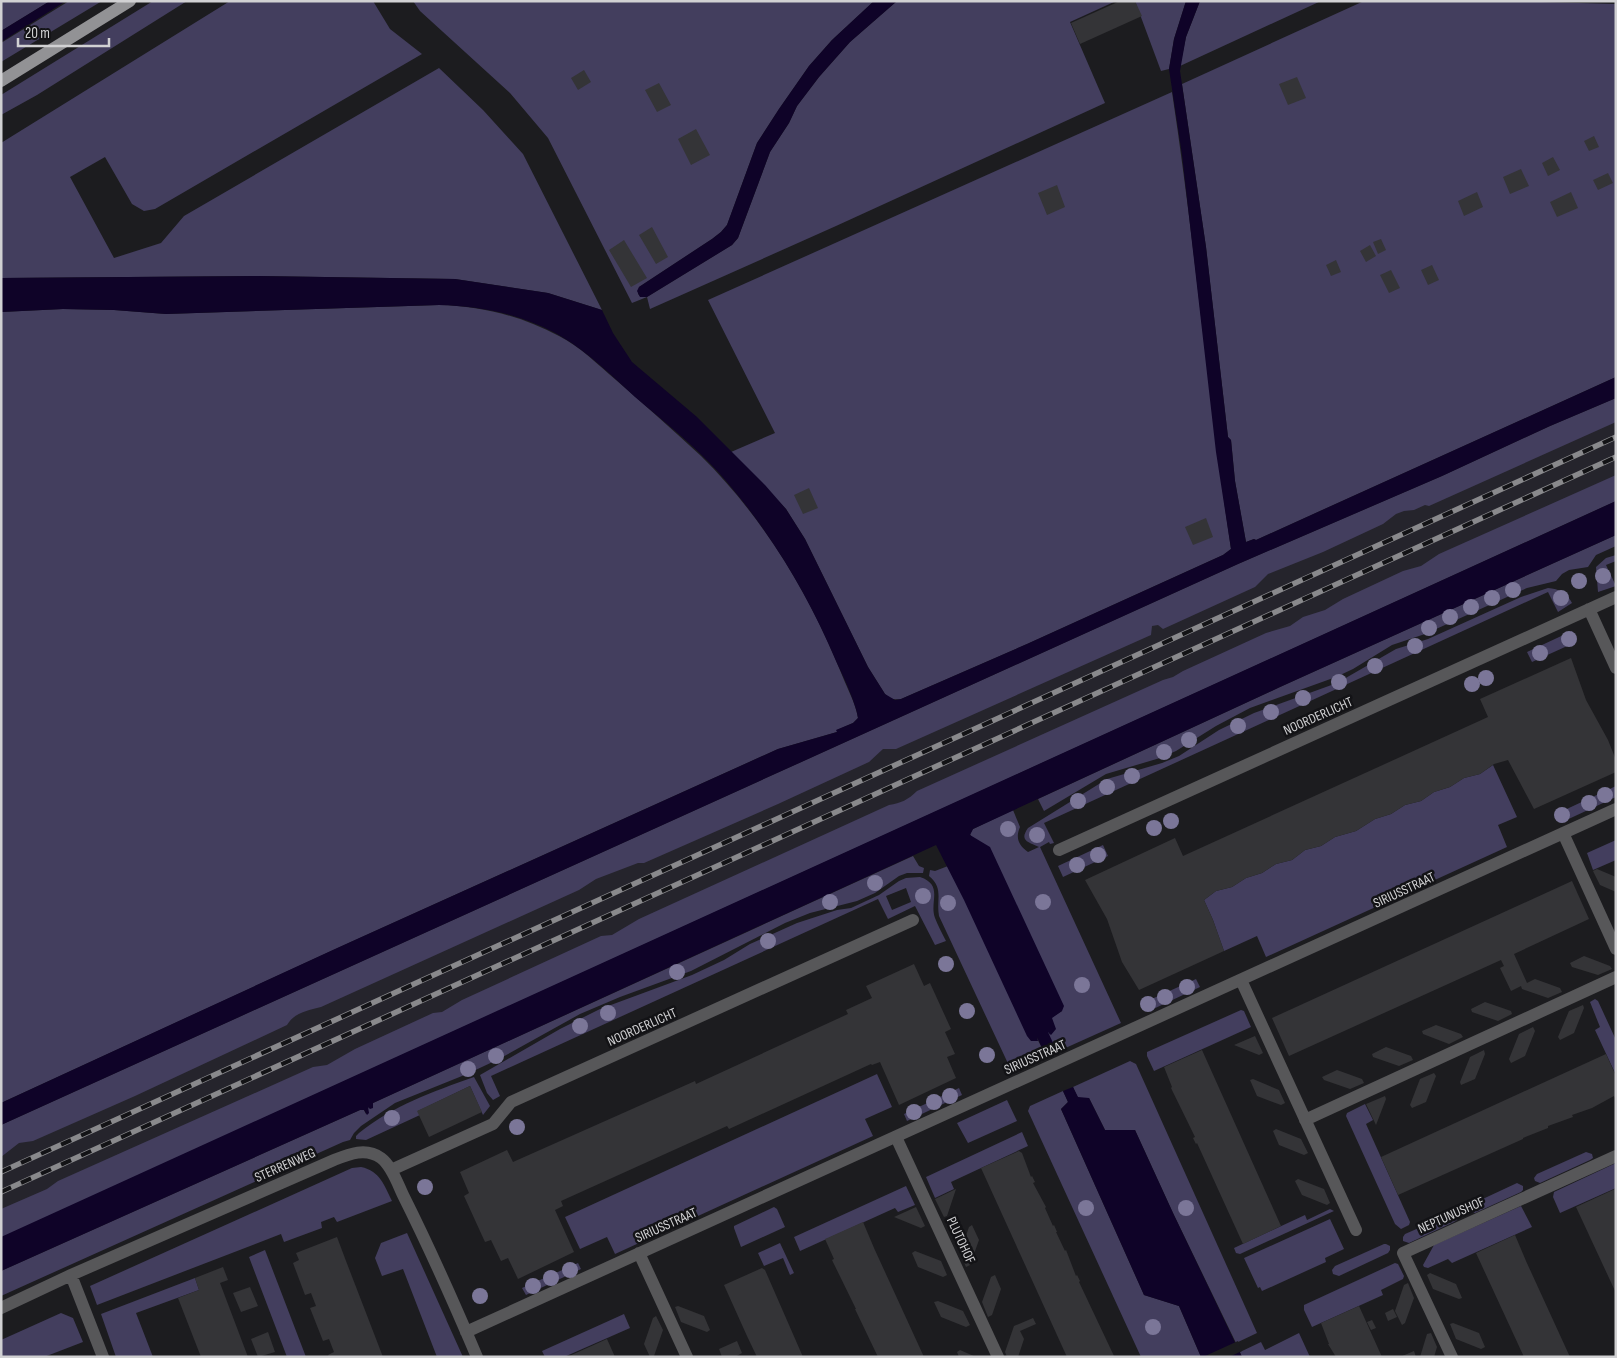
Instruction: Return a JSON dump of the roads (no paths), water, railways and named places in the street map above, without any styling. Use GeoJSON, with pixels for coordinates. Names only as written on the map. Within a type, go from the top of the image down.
{"type":"FeatureCollection","features":[{"type":"Feature","properties":{"kind":"main road"},"geometry":{"type":"LineString","coordinates":[[1,81],[130,1]]}},
{"type":"Feature","properties":{"kind":"street","name":"NOORDERLICHT"},"geometry":{"type":"LineString","coordinates":[[1059,850],[1616,596]]}},
{"type":"Feature","properties":{"kind":"street"},"geometry":{"type":"LineString","coordinates":[[1589,609],[1616,668]]}},
{"type":"Feature","properties":{"kind":"street","name":"SIRIUSSTRAAT"},"geometry":{"type":"LineString","coordinates":[[466,1332],[1616,809]]}},
{"type":"Feature","properties":{"kind":"street"},"geometry":{"type":"LineString","coordinates":[[1563,833],[1616,949]]}},
{"type":"Feature","properties":{"kind":"street","name":"NOORDERLICHT"},"geometry":{"type":"LineString","coordinates":[[390,1170],[493,1124],[511,1102],[913,920]]}},
{"type":"Feature","properties":{"kind":"street"},"geometry":{"type":"LineString","coordinates":[[1305,1120],[1616,977]]}},
{"type":"Feature","properties":{"kind":"street"},"geometry":{"type":"LineString","coordinates":[[1241,980],[1356,1230]]}},
{"type":"Feature","properties":{"kind":"street","name":"PLUTOHOF"},"geometry":{"type":"LineString","coordinates":[[896,1137],[998,1357]]}},
{"type":"Feature","properties":{"kind":"street","name":"STERRENWEG"},"geometry":{"type":"LineString","coordinates":[[1,1308],[347,1154],[361,1152],[373,1154],[385,1162],[390,1170],[413,1214],[478,1357]]}},
{"type":"Feature","properties":{"kind":"street","name":"NEPTUNUSHOF"},"geometry":{"type":"LineString","coordinates":[[1452,1357],[1403,1253],[1616,1156]]}},
{"type":"Feature","properties":{"kind":"street"},"geometry":{"type":"LineString","coordinates":[[639,1253],[686,1357]]}},
{"type":"Feature","properties":{"kind":"street"},"geometry":{"type":"LineString","coordinates":[[71,1276],[103,1357]]}},
{"type":"Feature","properties":{"kind":"railway"},"geometry":{"type":"LineString","coordinates":[[1,1172],[1616,437]]}},
{"type":"Feature","properties":{"kind":"railway"},"geometry":{"type":"LineString","coordinates":[[1,1192],[1616,457]]}}]}
